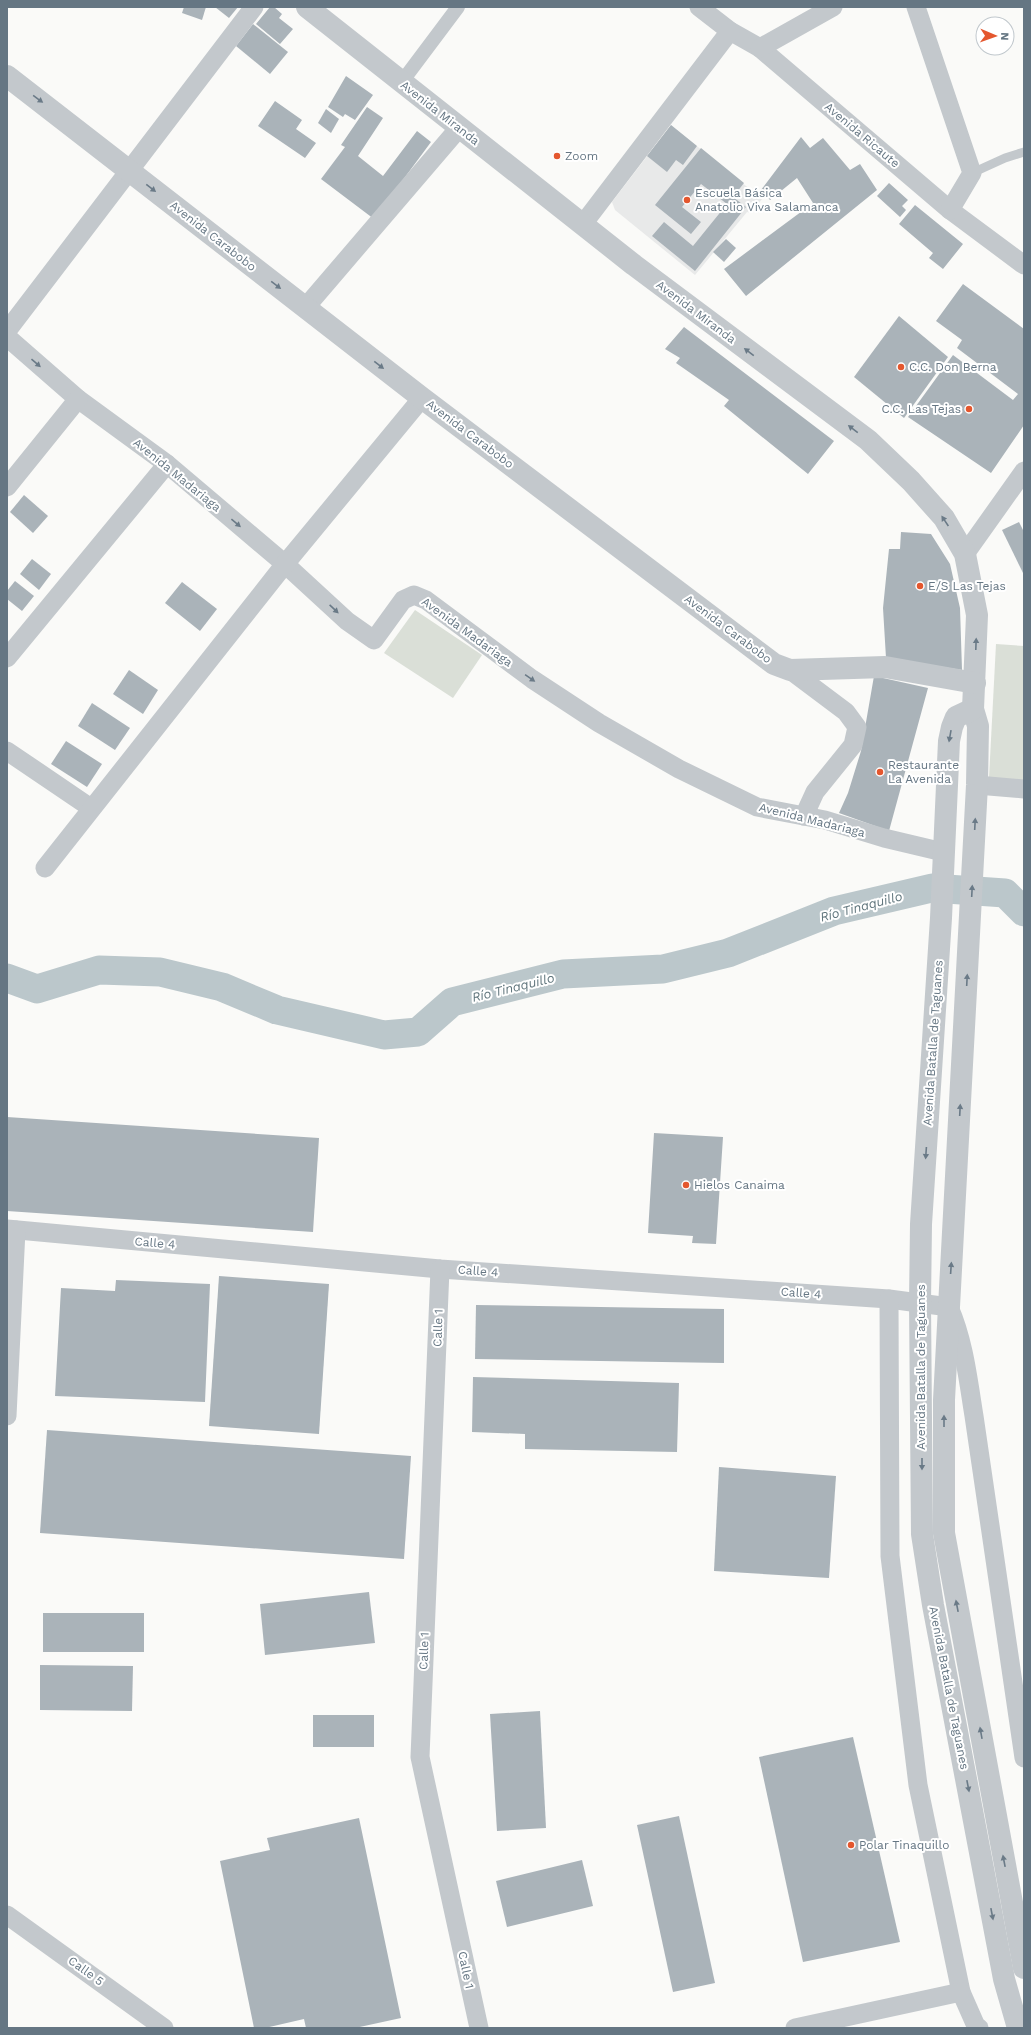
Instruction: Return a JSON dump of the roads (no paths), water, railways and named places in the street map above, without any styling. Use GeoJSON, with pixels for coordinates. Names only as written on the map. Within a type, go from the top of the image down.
{"type":"FeatureCollection","features":[{"type":"Feature","properties":{"kind":"street"},"geometry":{"type":"LineString","coordinates":[[7,331],[254,7]]}},
{"type":"Feature","properties":{"kind":"street","name":"Avenida Miranda"},"geometry":{"type":"LineString","coordinates":[[307,7],[401,83],[584,224],[634,265],[868,440],[911,481],[944,518],[965,554],[977,615],[975,683]]}},
{"type":"Feature","properties":{"kind":"street"},"geometry":{"type":"LineString","coordinates":[[401,83],[458,7]]}},
{"type":"Feature","properties":{"kind":"street","name":"Avenida Ricaute"},"geometry":{"type":"LineString","coordinates":[[699,7],[730,31],[760,48],[950,210],[1024,265]]}},
{"type":"Feature","properties":{"kind":"street"},"geometry":{"type":"LineString","coordinates":[[760,48],[833,7]]}},
{"type":"Feature","properties":{"kind":"street"},"geometry":{"type":"LineString","coordinates":[[916,7],[972,173],[950,210]]}},
{"type":"Feature","properties":{"kind":"street"},"geometry":{"type":"LineString","coordinates":[[584,224],[730,31]]}},
{"type":"Feature","properties":{"kind":"street","name":"Avenida Carabobo"},"geometry":{"type":"LineString","coordinates":[[7,76],[422,398],[774,664],[790,670],[885,667],[975,683]]}},
{"type":"Feature","properties":{"kind":"street"},"geometry":{"type":"LineString","coordinates":[[306,308],[459,128]]}},
{"type":"Feature","properties":{"kind":"street","name":"Avenida Madariaga"},"geometry":{"type":"LineString","coordinates":[[7,337],[78,399],[167,464],[286,564],[347,621],[374,640],[403,600],[414,595],[426,600],[532,679],[599,723],[679,769],[757,807],[804,816],[943,858]]}},
{"type":"Feature","properties":{"kind":"street"},"geometry":{"type":"LineString","coordinates":[[45,868],[91,808],[286,564],[422,398]]}},
{"type":"Feature","properties":{"kind":"street"},"geometry":{"type":"LineString","coordinates":[[7,487],[78,399]]}},
{"type":"Feature","properties":{"kind":"street"},"geometry":{"type":"LineString","coordinates":[[7,658],[167,464]]}},
{"type":"Feature","properties":{"kind":"street"},"geometry":{"type":"LineString","coordinates":[[965,554],[1024,471]]}},
{"type":"Feature","properties":{"kind":"street"},"geometry":{"type":"LineString","coordinates":[[790,670],[846,712],[857,728],[853,745],[815,792],[804,816]]}},
{"type":"Feature","properties":{"kind":"street","name":"Avenida Batalla de Taguanes"},"geometry":{"type":"LineString","coordinates":[[975,683],[973,709],[978,726],[977,785],[944,1400],[944,1533],[1024,1968]]}},
{"type":"Feature","properties":{"kind":"street","name":"Avenida Batalla de Taguanes"},"geometry":{"type":"LineString","coordinates":[[973,709],[956,717],[949,741],[941,918],[921,1224],[920,1303],[922,1534],[933,1605],[1003,1971],[1018,2028]]}},
{"type":"Feature","properties":{"kind":"street"},"geometry":{"type":"LineString","coordinates":[[7,751],[91,808]]}},
{"type":"Feature","properties":{"kind":"street"},"geometry":{"type":"LineString","coordinates":[[977,785],[1024,789]]}},
{"type":"Feature","properties":{"kind":"street"},"geometry":{"type":"LineString","coordinates":[[7,1416],[12,1230]]}},
{"type":"Feature","properties":{"kind":"street","name":"Calle 4"},"geometry":{"type":"LineString","coordinates":[[12,1230],[440,1269],[889,1299],[949,1307]]}},
{"type":"Feature","properties":{"kind":"street","name":"Calle 1"},"geometry":{"type":"LineString","coordinates":[[440,1269],[420,1757],[479,2028]]}},
{"type":"Feature","properties":{"kind":"street"},"geometry":{"type":"LineString","coordinates":[[889,1299],[890,1556],[918,1785],[961,1992],[978,2028]]}},
{"type":"Feature","properties":{"kind":"street"},"geometry":{"type":"LineString","coordinates":[[949,1307],[954,1320],[964,1361],[974,1416],[1024,1758]]}},
{"type":"Feature","properties":{"kind":"street","name":"Calle 5"},"geometry":{"type":"LineString","coordinates":[[7,1915],[164,2028]]}},
{"type":"Feature","properties":{"kind":"street"},"geometry":{"type":"LineString","coordinates":[[795,2028],[961,1992]]}},
{"type":"Feature","properties":{"kind":"lane"},"geometry":{"type":"LineString","coordinates":[[972,173],[1005,158],[1024,152]]}},
{"type":"Feature","properties":{"kind":"waterway","name":"Río Tinaquillo"},"geometry":{"type":"LineString","coordinates":[[7,978],[37,989],[99,970],[160,972],[222,987],[277,1010],[384,1035],[418,1032],[452,1002],[563,974],[663,969],[728,953],[834,911],[932,888],[1005,893],[1024,912]]}},
{"type":"Feature","properties":{"kind":"place","name":"Zoom"},"geometry":{"type":"Point","coordinates":[557,156]}},
{"type":"Feature","properties":{"kind":"place","name":"Escuela Básica Anatolio Viva Salamanca"},"geometry":{"type":"Point","coordinates":[687,200]}},
{"type":"Feature","properties":{"kind":"place","name":"C.C. Don Berna"},"geometry":{"type":"Point","coordinates":[901,367]}},
{"type":"Feature","properties":{"kind":"place","name":"C.C. Las Tejas"},"geometry":{"type":"Point","coordinates":[969,409]}},
{"type":"Feature","properties":{"kind":"place","name":"E/S Las Tejas"},"geometry":{"type":"Point","coordinates":[920,586]}},
{"type":"Feature","properties":{"kind":"place","name":"Restaurante La Avenida"},"geometry":{"type":"Point","coordinates":[880,772]}},
{"type":"Feature","properties":{"kind":"place","name":"Hielos Canaima"},"geometry":{"type":"Point","coordinates":[686,1185]}},
{"type":"Feature","properties":{"kind":"place","name":"Polar Tinaquillo"},"geometry":{"type":"Point","coordinates":[851,1845]}}]}
